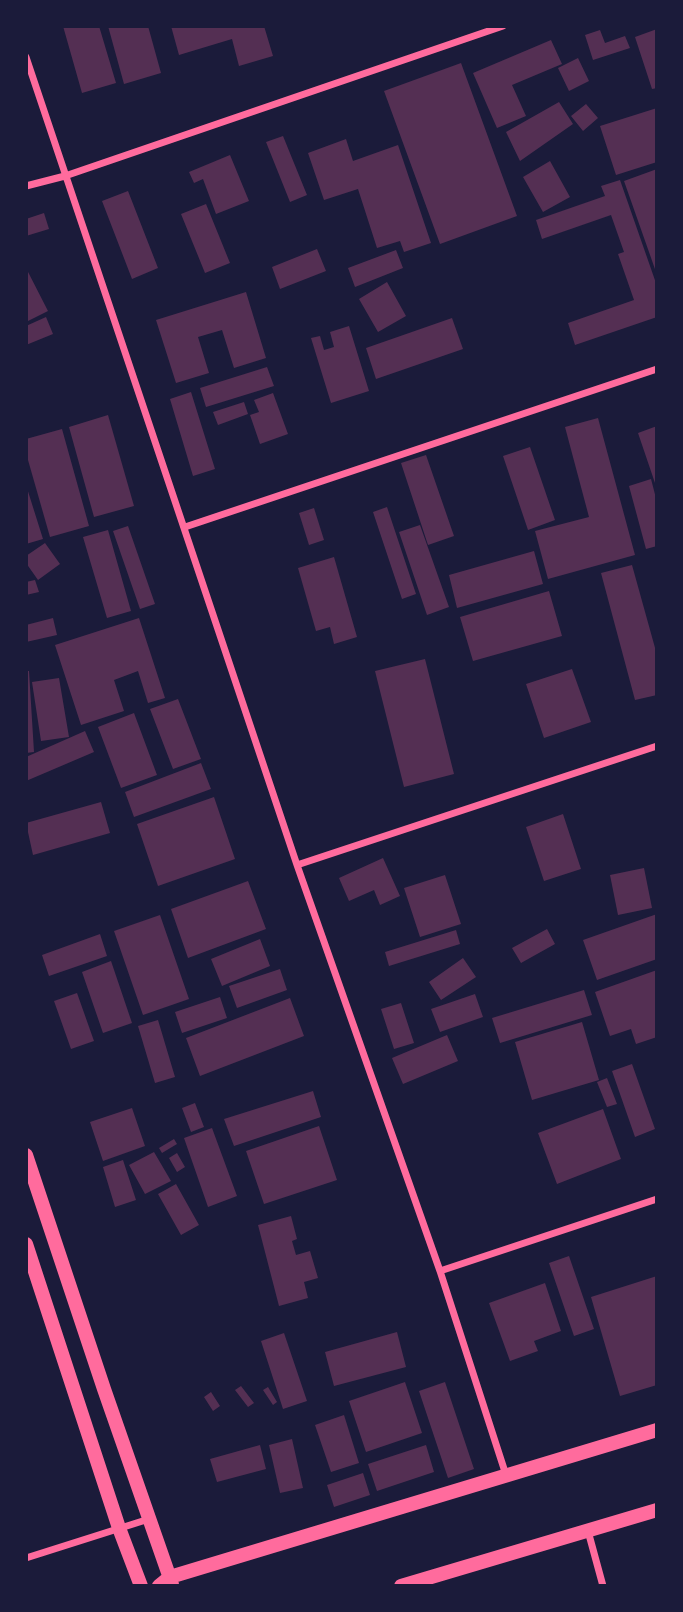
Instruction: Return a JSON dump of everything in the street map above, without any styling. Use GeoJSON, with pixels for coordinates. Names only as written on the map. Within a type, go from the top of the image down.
{"type":"FeatureCollection","features":[{"type":"Feature","properties":{"kind":"main road"},"geometry":{"type":"LineString","coordinates":[[26,1155],[149,1519],[167,1583],[657,1430]]}},
{"type":"Feature","properties":{"kind":"main road"},"geometry":{"type":"LineString","coordinates":[[26,1244],[119,1528],[141,1586]]}},
{"type":"Feature","properties":{"kind":"main road"},"geometry":{"type":"LineString","coordinates":[[401,1586],[657,1510]]}},
{"type":"Feature","properties":{"kind":"street"},"geometry":{"type":"LineString","coordinates":[[26,186],[65,176],[503,26]]}},
{"type":"Feature","properties":{"kind":"street"},"geometry":{"type":"LineString","coordinates":[[26,57],[297,864],[440,1270],[506,1475]]}},
{"type":"Feature","properties":{"kind":"street"},"geometry":{"type":"LineString","coordinates":[[185,527],[657,369]]}},
{"type":"Feature","properties":{"kind":"street"},"geometry":{"type":"LineString","coordinates":[[297,864],[657,746]]}},
{"type":"Feature","properties":{"kind":"street"},"geometry":{"type":"LineString","coordinates":[[440,1270],[657,1199]]}},
{"type":"Feature","properties":{"kind":"street"},"geometry":{"type":"LineString","coordinates":[[26,1558],[149,1519]]}},
{"type":"Feature","properties":{"kind":"street"},"geometry":{"type":"LineString","coordinates":[[588,1531],[603,1586]]}},
{"type":"Feature","properties":{"kind":"building"},"geometry":{"type":"Polygon","coordinates":[[[63,26],[99,26],[116,83],[82,93],[63,26]]]}},
{"type":"Feature","properties":{"kind":"building"},"geometry":{"type":"Polygon","coordinates":[[[108,26],[148,26],[161,73],[124,84],[108,26]]]}},
{"type":"Feature","properties":{"kind":"building"},"geometry":{"type":"Polygon","coordinates":[[[171,26],[264,26],[273,56],[239,66],[232,39],[179,55],[171,26]]]}},
{"type":"Feature","properties":{"kind":"building"},"geometry":{"type":"Polygon","coordinates":[[[657,29],[657,88],[652,89],[635,37],[657,29]]]}},
{"type":"Feature","properties":{"kind":"building"},"geometry":{"type":"Polygon","coordinates":[[[600,30],[605,43],[625,36],[630,48],[593,60],[585,35],[600,30]]]}},
{"type":"Feature","properties":{"kind":"building"},"geometry":{"type":"Polygon","coordinates":[[[551,40],[562,64],[512,85],[526,116],[497,128],[473,73],[551,40]]]}},
{"type":"Feature","properties":{"kind":"building"},"geometry":{"type":"Polygon","coordinates":[[[578,58],[589,81],[569,91],[558,68],[578,58]]]}},
{"type":"Feature","properties":{"kind":"building"},"geometry":{"type":"Polygon","coordinates":[[[461,63],[517,216],[440,244],[384,91],[461,63]]]}},
{"type":"Feature","properties":{"kind":"building"},"geometry":{"type":"Polygon","coordinates":[[[559,102],[573,124],[520,161],[506,132],[559,102]]]}},
{"type":"Feature","properties":{"kind":"building"},"geometry":{"type":"Polygon","coordinates":[[[586,104],[598,118],[583,131],[571,116],[586,104]]]}},
{"type":"Feature","properties":{"kind":"building"},"geometry":{"type":"Polygon","coordinates":[[[657,108],[657,162],[616,175],[600,126],[657,108]]]}},
{"type":"Feature","properties":{"kind":"building"},"geometry":{"type":"Polygon","coordinates":[[[283,136],[307,195],[290,202],[266,142],[283,136]]]}},
{"type":"Feature","properties":{"kind":"building"},"geometry":{"type":"Polygon","coordinates":[[[346,139],[353,161],[398,145],[431,243],[404,252],[400,241],[377,248],[358,189],[324,200],[308,153],[346,139]]]}},
{"type":"Feature","properties":{"kind":"building"},"geometry":{"type":"Polygon","coordinates":[[[230,155],[249,201],[216,214],[203,179],[194,183],[189,172],[230,155]]]}},
{"type":"Feature","properties":{"kind":"building"},"geometry":{"type":"Polygon","coordinates":[[[550,161],[570,197],[543,212],[523,177],[550,161]]]}},
{"type":"Feature","properties":{"kind":"building"},"geometry":{"type":"Polygon","coordinates":[[[657,169],[657,272],[656,272],[624,181],[657,169]]]}},
{"type":"Feature","properties":{"kind":"building"},"geometry":{"type":"Polygon","coordinates":[[[620,180],[657,286],[657,317],[575,345],[568,323],[634,300],[618,254],[624,252],[611,215],[542,239],[536,220],[605,196],[601,186],[620,180]]]}},
{"type":"Feature","properties":{"kind":"building"},"geometry":{"type":"Polygon","coordinates":[[[128,191],[158,268],[132,279],[102,201],[128,191]]]}},
{"type":"Feature","properties":{"kind":"building"},"geometry":{"type":"Polygon","coordinates":[[[206,204],[230,263],[205,273],[181,214],[206,204]]]}},
{"type":"Feature","properties":{"kind":"building"},"geometry":{"type":"Polygon","coordinates":[[[44,213],[49,229],[26,236],[26,219],[44,213]]]}},
{"type":"Feature","properties":{"kind":"building"},"geometry":{"type":"Polygon","coordinates":[[[317,249],[326,271],[280,289],[272,267],[317,249]]]}},
{"type":"Feature","properties":{"kind":"building"},"geometry":{"type":"Polygon","coordinates":[[[396,250],[403,268],[355,287],[348,268],[396,250]]]}},
{"type":"Feature","properties":{"kind":"building"},"geometry":{"type":"Polygon","coordinates":[[[26,268],[48,311],[26,322],[26,268]]]}},
{"type":"Feature","properties":{"kind":"building"},"geometry":{"type":"Polygon","coordinates":[[[387,282],[406,316],[378,332],[359,299],[387,282]]]}},
{"type":"Feature","properties":{"kind":"building"},"geometry":{"type":"Polygon","coordinates":[[[246,292],[266,358],[234,368],[222,330],[198,337],[209,373],[176,383],[156,320],[246,292]]]}},
{"type":"Feature","properties":{"kind":"building"},"geometry":{"type":"Polygon","coordinates":[[[46,317],[53,334],[26,345],[26,326],[46,317]]]}},
{"type":"Feature","properties":{"kind":"building"},"geometry":{"type":"Polygon","coordinates":[[[452,318],[463,349],[376,379],[366,348],[452,318]]]}},
{"type":"Feature","properties":{"kind":"building"},"geometry":{"type":"Polygon","coordinates":[[[349,326],[369,391],[331,403],[311,338],[320,336],[324,350],[334,347],[330,332],[349,326]]]}},
{"type":"Feature","properties":{"kind":"building"},"geometry":{"type":"Polygon","coordinates":[[[267,367],[274,386],[206,407],[200,388],[267,367]]]}},
{"type":"Feature","properties":{"kind":"building"},"geometry":{"type":"Polygon","coordinates":[[[191,392],[215,469],[193,476],[170,399],[191,392]]]}},
{"type":"Feature","properties":{"kind":"building"},"geometry":{"type":"Polygon","coordinates":[[[273,393],[288,434],[260,444],[250,415],[259,412],[254,400],[273,393]]]}},
{"type":"Feature","properties":{"kind":"building"},"geometry":{"type":"Polygon","coordinates":[[[244,402],[248,414],[218,425],[213,412],[244,402]]]}},
{"type":"Feature","properties":{"kind":"building"},"geometry":{"type":"Polygon","coordinates":[[[108,415],[134,506],[94,517],[69,427],[108,415]]]}},
{"type":"Feature","properties":{"kind":"building"},"geometry":{"type":"Polygon","coordinates":[[[598,418],[635,555],[548,579],[535,531],[589,517],[565,427],[598,418]]]}},
{"type":"Feature","properties":{"kind":"building"},"geometry":{"type":"Polygon","coordinates":[[[657,426],[657,486],[656,486],[638,433],[657,426]]]}},
{"type":"Feature","properties":{"kind":"building"},"geometry":{"type":"Polygon","coordinates":[[[62,429],[89,526],[50,537],[26,453],[26,439],[62,429]]]}},
{"type":"Feature","properties":{"kind":"building"},"geometry":{"type":"Polygon","coordinates":[[[530,447],[555,520],[528,530],[503,456],[530,447]]]}},
{"type":"Feature","properties":{"kind":"building"},"geometry":{"type":"Polygon","coordinates":[[[426,455],[454,536],[428,545],[401,463],[426,455]]]}},
{"type":"Feature","properties":{"kind":"building"},"geometry":{"type":"Polygon","coordinates":[[[651,479],[657,502],[657,546],[646,549],[629,486],[651,479]]]}},
{"type":"Feature","properties":{"kind":"building"},"geometry":{"type":"Polygon","coordinates":[[[26,485],[43,539],[26,544],[26,485]]]}},
{"type":"Feature","properties":{"kind":"building"},"geometry":{"type":"Polygon","coordinates":[[[387,507],[416,594],[402,599],[373,512],[387,507]]]}},
{"type":"Feature","properties":{"kind":"building"},"geometry":{"type":"Polygon","coordinates":[[[314,508],[324,540],[309,545],[299,513],[314,508]]]}},
{"type":"Feature","properties":{"kind":"building"},"geometry":{"type":"Polygon","coordinates":[[[420,525],[449,607],[427,615],[399,532],[420,525]]]}},
{"type":"Feature","properties":{"kind":"building"},"geometry":{"type":"Polygon","coordinates":[[[128,526],[155,604],[140,609],[113,531],[128,526]]]}},
{"type":"Feature","properties":{"kind":"building"},"geometry":{"type":"Polygon","coordinates":[[[108,530],[131,611],[107,618],[83,537],[108,530]]]}},
{"type":"Feature","properties":{"kind":"building"},"geometry":{"type":"Polygon","coordinates":[[[45,543],[60,564],[38,580],[26,563],[26,556],[45,543]]]}},
{"type":"Feature","properties":{"kind":"building"},"geometry":{"type":"Polygon","coordinates":[[[534,551],[543,584],[457,608],[449,575],[534,551]]]}},
{"type":"Feature","properties":{"kind":"building"},"geometry":{"type":"Polygon","coordinates":[[[334,557],[357,637],[334,644],[330,627],[316,631],[298,568],[334,557]]]}},
{"type":"Feature","properties":{"kind":"building"},"geometry":{"type":"Polygon","coordinates":[[[632,565],[657,655],[657,695],[635,700],[601,573],[632,565]]]}},
{"type":"Feature","properties":{"kind":"building"},"geometry":{"type":"Polygon","coordinates":[[[35,580],[39,592],[26,595],[26,582],[35,580]]]}},
{"type":"Feature","properties":{"kind":"building"},"geometry":{"type":"Polygon","coordinates":[[[549,591],[562,636],[473,661],[460,617],[549,591]]]}},
{"type":"Feature","properties":{"kind":"building"},"geometry":{"type":"Polygon","coordinates":[[[53,618],[57,635],[26,642],[26,625],[53,618]]]}},
{"type":"Feature","properties":{"kind":"building"},"geometry":{"type":"Polygon","coordinates":[[[139,618],[165,698],[148,703],[138,671],[114,680],[124,711],[81,725],[55,645],[139,618]]]}},
{"type":"Feature","properties":{"kind":"building"},"geometry":{"type":"Polygon","coordinates":[[[425,659],[454,774],[404,787],[375,671],[425,659]]]}},
{"type":"Feature","properties":{"kind":"building"},"geometry":{"type":"Polygon","coordinates":[[[572,669],[591,722],[544,738],[526,684],[572,669]]]}},
{"type":"Feature","properties":{"kind":"building"},"geometry":{"type":"Polygon","coordinates":[[[26,671],[29,671],[34,752],[26,753],[26,671]]]}},
{"type":"Feature","properties":{"kind":"building"},"geometry":{"type":"Polygon","coordinates":[[[59,678],[69,737],[41,741],[32,682],[59,678]]]}},
{"type":"Feature","properties":{"kind":"building"},"geometry":{"type":"Polygon","coordinates":[[[178,699],[201,759],[173,769],[150,709],[178,699]]]}},
{"type":"Feature","properties":{"kind":"building"},"geometry":{"type":"Polygon","coordinates":[[[134,713],[157,775],[121,788],[98,727],[134,713]]]}},
{"type":"Feature","properties":{"kind":"building"},"geometry":{"type":"Polygon","coordinates":[[[85,731],[94,752],[26,781],[26,757],[85,731]]]}},
{"type":"Feature","properties":{"kind":"building"},"geometry":{"type":"Polygon","coordinates":[[[201,763],[211,789],[134,817],[125,792],[201,763]]]}},
{"type":"Feature","properties":{"kind":"building"},"geometry":{"type":"Polygon","coordinates":[[[214,797],[235,859],[158,886],[137,824],[214,797]]]}},
{"type":"Feature","properties":{"kind":"building"},"geometry":{"type":"Polygon","coordinates":[[[101,802],[110,833],[33,855],[26,823],[101,802]]]}},
{"type":"Feature","properties":{"kind":"building"},"geometry":{"type":"Polygon","coordinates":[[[563,814],[581,869],[544,881],[526,827],[563,814]]]}},
{"type":"Feature","properties":{"kind":"building"},"geometry":{"type":"Polygon","coordinates":[[[383,858],[400,896],[380,905],[374,890],[349,901],[339,878],[383,858]]]}},
{"type":"Feature","properties":{"kind":"building"},"geometry":{"type":"Polygon","coordinates":[[[644,868],[652,908],[618,915],[610,875],[644,868]]]}},
{"type":"Feature","properties":{"kind":"building"},"geometry":{"type":"Polygon","coordinates":[[[445,875],[461,924],[420,937],[404,888],[445,875]]]}},
{"type":"Feature","properties":{"kind":"building"},"geometry":{"type":"Polygon","coordinates":[[[248,881],[266,929],[188,958],[171,909],[248,881]]]}},
{"type":"Feature","properties":{"kind":"building"},"geometry":{"type":"Polygon","coordinates":[[[657,914],[657,959],[597,980],[583,940],[657,914]]]}},
{"type":"Feature","properties":{"kind":"building"},"geometry":{"type":"Polygon","coordinates":[[[160,915],[189,999],[143,1015],[114,931],[160,915]]]}},
{"type":"Feature","properties":{"kind":"building"},"geometry":{"type":"Polygon","coordinates":[[[547,929],[555,944],[521,963],[512,948],[547,929]]]}},
{"type":"Feature","properties":{"kind":"building"},"geometry":{"type":"Polygon","coordinates":[[[456,930],[460,944],[389,966],[385,952],[456,930]]]}},
{"type":"Feature","properties":{"kind":"building"},"geometry":{"type":"Polygon","coordinates":[[[100,934],[107,956],[49,976],[42,955],[100,934]]]}},
{"type":"Feature","properties":{"kind":"building"},"geometry":{"type":"Polygon","coordinates":[[[260,939],[270,966],[222,986],[211,959],[260,939]]]}},
{"type":"Feature","properties":{"kind":"building"},"geometry":{"type":"Polygon","coordinates":[[[463,958],[476,977],[441,1000],[429,982],[463,958]]]}},
{"type":"Feature","properties":{"kind":"building"},"geometry":{"type":"Polygon","coordinates":[[[111,961],[132,1023],[103,1033],[82,972],[111,961]]]}},
{"type":"Feature","properties":{"kind":"building"},"geometry":{"type":"Polygon","coordinates":[[[280,969],[287,990],[237,1008],[229,986],[280,969]]]}},
{"type":"Feature","properties":{"kind":"building"},"geometry":{"type":"Polygon","coordinates":[[[657,970],[657,1037],[636,1044],[631,1029],[610,1036],[595,992],[657,970]]]}},
{"type":"Feature","properties":{"kind":"building"},"geometry":{"type":"Polygon","coordinates":[[[584,990],[592,1015],[500,1043],[492,1018],[584,990]]]}},
{"type":"Feature","properties":{"kind":"building"},"geometry":{"type":"Polygon","coordinates":[[[77,993],[94,1041],[71,1049],[54,1001],[77,993]]]}},
{"type":"Feature","properties":{"kind":"building"},"geometry":{"type":"Polygon","coordinates":[[[475,994],[483,1017],[440,1032],[431,1009],[475,994]]]}},
{"type":"Feature","properties":{"kind":"building"},"geometry":{"type":"Polygon","coordinates":[[[220,997],[227,1018],[182,1033],[175,1012],[220,997]]]}},
{"type":"Feature","properties":{"kind":"building"},"geometry":{"type":"Polygon","coordinates":[[[290,998],[304,1036],[200,1076],[186,1038],[290,998]]]}},
{"type":"Feature","properties":{"kind":"building"},"geometry":{"type":"Polygon","coordinates":[[[401,1003],[414,1043],[394,1049],[381,1009],[401,1003]]]}},
{"type":"Feature","properties":{"kind":"building"},"geometry":{"type":"Polygon","coordinates":[[[158,1020],[175,1077],[155,1083],[138,1026],[158,1020]]]}},
{"type":"Feature","properties":{"kind":"building"},"geometry":{"type":"Polygon","coordinates":[[[582,1022],[599,1080],[532,1100],[515,1042],[582,1022]]]}},
{"type":"Feature","properties":{"kind":"building"},"geometry":{"type":"Polygon","coordinates":[[[447,1035],[458,1061],[403,1084],[392,1058],[447,1035]]]}},
{"type":"Feature","properties":{"kind":"building"},"geometry":{"type":"Polygon","coordinates":[[[632,1064],[655,1129],[635,1137],[612,1071],[632,1064]]]}},
{"type":"Feature","properties":{"kind":"building"},"geometry":{"type":"Polygon","coordinates":[[[607,1078],[617,1104],[607,1107],[597,1082],[607,1078]]]}},
{"type":"Feature","properties":{"kind":"building"},"geometry":{"type":"Polygon","coordinates":[[[313,1091],[321,1117],[234,1146],[224,1119],[313,1091]]]}},
{"type":"Feature","properties":{"kind":"building"},"geometry":{"type":"Polygon","coordinates":[[[195,1103],[204,1127],[191,1132],[182,1108],[195,1103]]]}},
{"type":"Feature","properties":{"kind":"building"},"geometry":{"type":"Polygon","coordinates":[[[132,1108],[145,1146],[103,1161],[90,1122],[132,1108]]]}},
{"type":"Feature","properties":{"kind":"building"},"geometry":{"type":"Polygon","coordinates":[[[603,1109],[621,1159],[557,1184],[538,1133],[603,1109]]]}},
{"type":"Feature","properties":{"kind":"building"},"geometry":{"type":"Polygon","coordinates":[[[319,1126],[337,1180],[264,1204],[246,1151],[319,1126]]]}},
{"type":"Feature","properties":{"kind":"building"},"geometry":{"type":"Polygon","coordinates":[[[212,1128],[237,1196],[208,1207],[184,1138],[212,1128]]]}},
{"type":"Feature","properties":{"kind":"building"},"geometry":{"type":"Polygon","coordinates":[[[174,1139],[177,1144],[162,1153],[159,1148],[174,1139]]]}},
{"type":"Feature","properties":{"kind":"building"},"geometry":{"type":"Polygon","coordinates":[[[154,1152],[171,1181],[145,1194],[129,1165],[154,1152]]]}},
{"type":"Feature","properties":{"kind":"building"},"geometry":{"type":"Polygon","coordinates":[[[177,1153],[185,1167],[177,1172],[169,1158],[177,1153]]]}},
{"type":"Feature","properties":{"kind":"building"},"geometry":{"type":"Polygon","coordinates":[[[123,1160],[136,1200],[115,1207],[103,1167],[123,1160]]]}},
{"type":"Feature","properties":{"kind":"building"},"geometry":{"type":"Polygon","coordinates":[[[176,1184],[199,1225],[181,1235],[158,1194],[176,1184]]]}},
{"type":"Feature","properties":{"kind":"building"},"geometry":{"type":"Polygon","coordinates":[[[291,1216],[297,1239],[292,1241],[296,1255],[310,1251],[318,1278],[304,1282],[308,1298],[279,1306],[258,1225],[291,1216]]]}},
{"type":"Feature","properties":{"kind":"building"},"geometry":{"type":"Polygon","coordinates":[[[569,1256],[594,1329],[574,1336],[549,1263],[569,1256]]]}},
{"type":"Feature","properties":{"kind":"building"},"geometry":{"type":"Polygon","coordinates":[[[657,1276],[657,1385],[620,1396],[591,1297],[657,1276]]]}},
{"type":"Feature","properties":{"kind":"building"},"geometry":{"type":"Polygon","coordinates":[[[545,1283],[561,1331],[534,1341],[538,1351],[510,1361],[489,1303],[545,1283]]]}},
{"type":"Feature","properties":{"kind":"building"},"geometry":{"type":"Polygon","coordinates":[[[397,1332],[406,1367],[334,1386],[325,1352],[397,1332]]]}},
{"type":"Feature","properties":{"kind":"building"},"geometry":{"type":"Polygon","coordinates":[[[284,1333],[307,1401],[283,1409],[261,1341],[284,1333]]]}},
{"type":"Feature","properties":{"kind":"building"},"geometry":{"type":"Polygon","coordinates":[[[405,1382],[422,1433],[366,1452],[349,1401],[405,1382]]]}},
{"type":"Feature","properties":{"kind":"building"},"geometry":{"type":"Polygon","coordinates":[[[445,1382],[474,1469],[448,1478],[419,1391],[445,1382]]]}},
{"type":"Feature","properties":{"kind":"building"},"geometry":{"type":"Polygon","coordinates":[[[241,1386],[254,1403],[248,1407],[235,1390],[241,1386]]]}},
{"type":"Feature","properties":{"kind":"building"},"geometry":{"type":"Polygon","coordinates":[[[268,1387],[277,1402],[273,1405],[263,1390],[268,1387]]]}},
{"type":"Feature","properties":{"kind":"building"},"geometry":{"type":"Polygon","coordinates":[[[211,1392],[220,1406],[213,1411],[204,1397],[211,1392]]]}},
{"type":"Feature","properties":{"kind":"building"},"geometry":{"type":"Polygon","coordinates":[[[344,1415],[359,1463],[331,1472],[315,1425],[344,1415]]]}},
{"type":"Feature","properties":{"kind":"building"},"geometry":{"type":"Polygon","coordinates":[[[292,1439],[303,1488],[280,1493],[269,1445],[292,1439]]]}},
{"type":"Feature","properties":{"kind":"building"},"geometry":{"type":"Polygon","coordinates":[[[260,1445],[266,1469],[217,1482],[210,1459],[260,1445]]]}},
{"type":"Feature","properties":{"kind":"building"},"geometry":{"type":"Polygon","coordinates":[[[426,1445],[434,1472],[377,1491],[368,1464],[426,1445]]]}},
{"type":"Feature","properties":{"kind":"building"},"geometry":{"type":"Polygon","coordinates":[[[363,1473],[370,1495],[334,1507],[327,1485],[363,1473]]]}}]}
